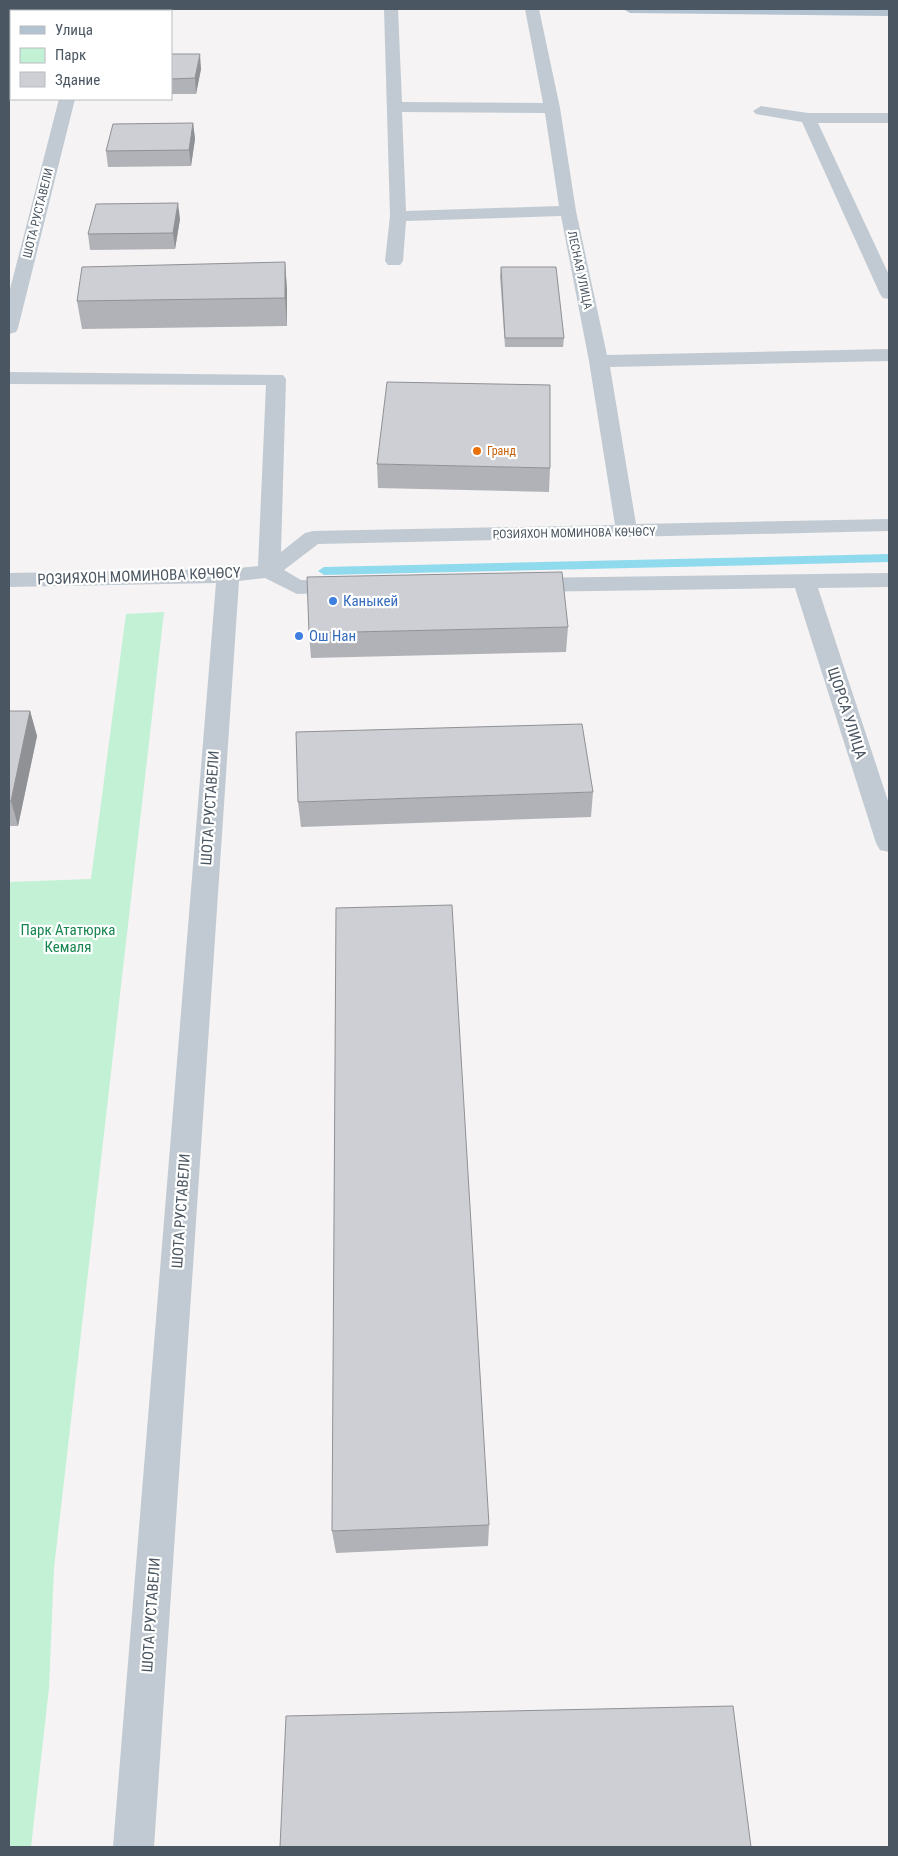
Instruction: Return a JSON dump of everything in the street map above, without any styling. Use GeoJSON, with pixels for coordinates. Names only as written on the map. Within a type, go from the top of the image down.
{"type":"FeatureCollection","features":[{"type":"Feature","properties":{"kind":"main road"},"geometry":{"type":"LineString","coordinates":[[630,9],[889,12]]}},
{"type":"Feature","properties":{"kind":"street"},"geometry":{"type":"LineString","coordinates":[[391,9],[398,216],[394,261]]}},
{"type":"Feature","properties":{"kind":"street","name":"ЛЕСНАЯ УЛИЦА"},"geometry":{"type":"LineString","coordinates":[[532,9],[552,108],[568,211],[599,361],[627,532]]}},
{"type":"Feature","properties":{"kind":"street","name":"ШОТА РУСТАВЕЛИ"},"geometry":{"type":"LineString","coordinates":[[9,328],[67,100]]}},
{"type":"Feature","properties":{"kind":"street"},"geometry":{"type":"LineString","coordinates":[[395,107],[552,108]]}},
{"type":"Feature","properties":{"kind":"street"},"geometry":{"type":"LineString","coordinates":[[761,111],[808,118],[889,118]]}},
{"type":"Feature","properties":{"kind":"street"},"geometry":{"type":"LineString","coordinates":[[808,118],[889,294]]}},
{"type":"Feature","properties":{"kind":"street"},"geometry":{"type":"LineString","coordinates":[[398,216],[568,211]]}},
{"type":"Feature","properties":{"kind":"street"},"geometry":{"type":"LineString","coordinates":[[599,361],[889,355]]}},
{"type":"Feature","properties":{"kind":"street"},"geometry":{"type":"LineString","coordinates":[[9,378],[276,379],[269,571],[297,587],[367,586]]}},
{"type":"Feature","properties":{"kind":"street","name":"РОЗИЯХОН МОМИНОВА КӨЧӨСҮ"},"geometry":{"type":"LineString","coordinates":[[9,580],[228,576],[269,571],[313,538],[889,525]]}},
{"type":"Feature","properties":{"kind":"street","name":"ШОТА РУСТАВЕЛИ"},"geometry":{"type":"LineString","coordinates":[[133,1847],[228,576]]}},
{"type":"Feature","properties":{"kind":"street"},"geometry":{"type":"LineString","coordinates":[[506,585],[805,583],[889,580]]}},
{"type":"Feature","properties":{"kind":"street","name":"ЩОРСА УЛИЦА"},"geometry":{"type":"LineString","coordinates":[[805,583],[889,843]]}},
{"type":"Feature","properties":{"kind":"green space","name":"Парк Ататюрка Кемаля"},"geometry":{"type":"Polygon","coordinates":[[[164,612],[54,1568],[49,1688],[31,1847],[9,1847],[9,882],[91,879],[126,614],[164,612]]]}},
{"type":"Feature","properties":{"kind":"building"},"geometry":{"type":"Polygon","coordinates":[[[9,9],[23,9],[10,10],[9,16],[9,9]]]}},
{"type":"Feature","properties":{"kind":"building"},"geometry":{"type":"Polygon","coordinates":[[[9,48],[10,48],[10,63],[9,68],[9,48]]]}},
{"type":"Feature","properties":{"kind":"building"},"geometry":{"type":"Polygon","coordinates":[[[172,54],[200,54],[195,78],[172,79],[172,54]]]}},
{"type":"Feature","properties":{"kind":"building"},"geometry":{"type":"Polygon","coordinates":[[[193,123],[189,150],[106,151],[113,124],[193,123]]]}},
{"type":"Feature","properties":{"kind":"building"},"geometry":{"type":"Polygon","coordinates":[[[178,203],[173,233],[88,234],[96,204],[178,203]]]}},
{"type":"Feature","properties":{"kind":"building"},"geometry":{"type":"Polygon","coordinates":[[[285,262],[285,298],[77,301],[82,267],[285,262]]]}},
{"type":"Feature","properties":{"kind":"building"},"geometry":{"type":"Polygon","coordinates":[[[501,267],[556,267],[564,338],[505,338],[501,267]]]}},
{"type":"Feature","properties":{"kind":"building"},"geometry":{"type":"Polygon","coordinates":[[[387,382],[550,385],[550,468],[377,464],[387,382]]]}},
{"type":"Feature","properties":{"kind":"building"},"geometry":{"type":"Polygon","coordinates":[[[562,572],[568,627],[309,633],[307,577],[562,572]]]}},
{"type":"Feature","properties":{"kind":"building"},"geometry":{"type":"Polygon","coordinates":[[[9,711],[30,711],[11,801],[9,801],[9,711]]]}},
{"type":"Feature","properties":{"kind":"building"},"geometry":{"type":"Polygon","coordinates":[[[582,724],[593,792],[298,802],[296,732],[582,724]]]}},
{"type":"Feature","properties":{"kind":"building"},"geometry":{"type":"Polygon","coordinates":[[[452,905],[489,1525],[332,1531],[336,908],[452,905]]]}},
{"type":"Feature","properties":{"kind":"building"},"geometry":{"type":"Polygon","coordinates":[[[733,1706],[751,1847],[280,1847],[286,1716],[733,1706]]]}},
{"type":"Feature","properties":{"kind":"waterway"},"geometry":{"type":"LineString","coordinates":[[324,571],[889,558]]}},
{"type":"Feature","properties":{"kind":"place","name":"Гранд"},"geometry":{"type":"Point","coordinates":[477,451]}},
{"type":"Feature","properties":{"kind":"place","name":"Каныкей"},"geometry":{"type":"Point","coordinates":[333,601]}},
{"type":"Feature","properties":{"kind":"place","name":"Ош Нан"},"geometry":{"type":"Point","coordinates":[299,636]}}]}
